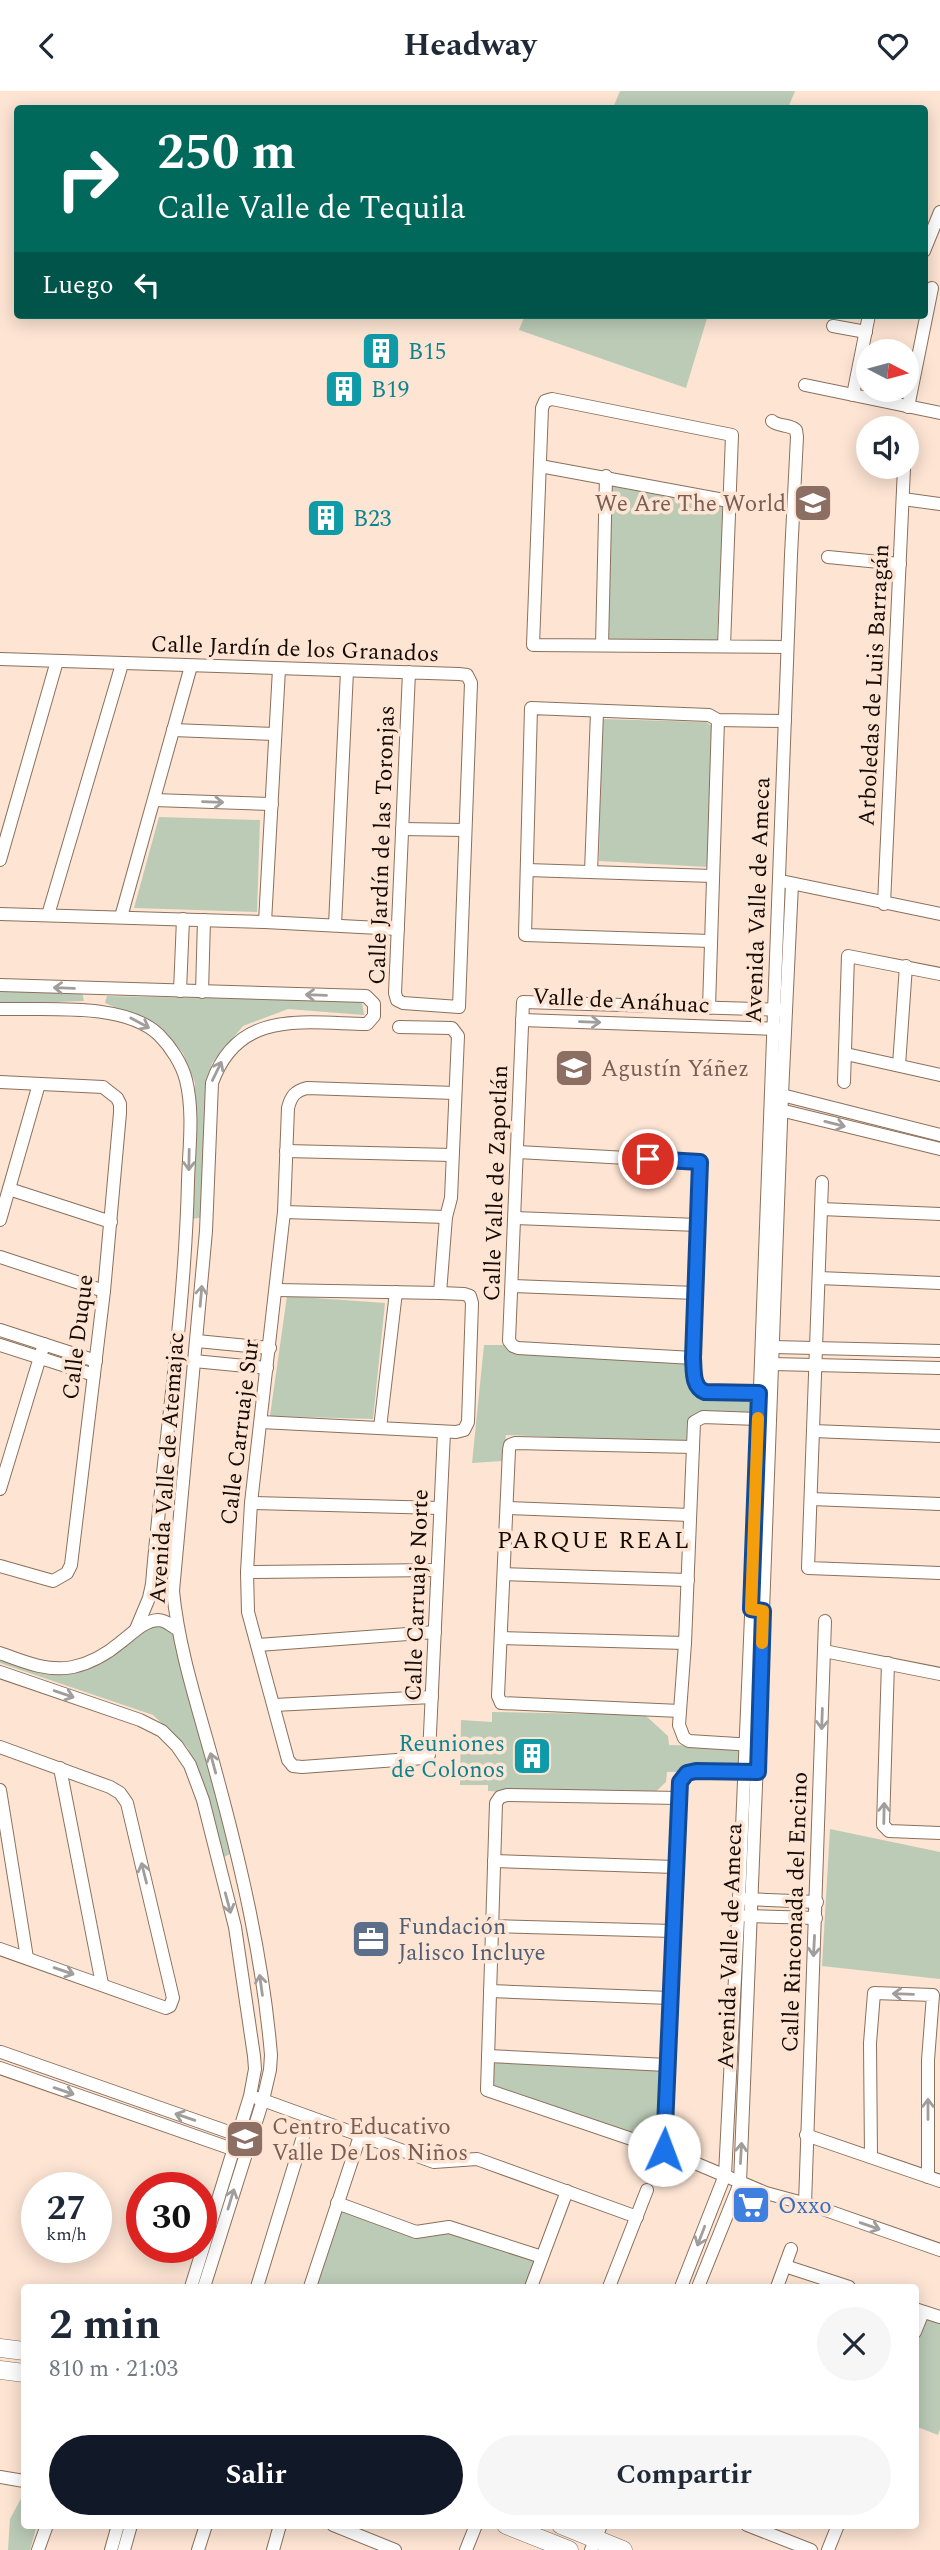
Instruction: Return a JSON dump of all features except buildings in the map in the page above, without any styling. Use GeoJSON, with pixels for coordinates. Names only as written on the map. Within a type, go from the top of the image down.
{"type":"FeatureCollection","features":[{"type":"Feature","properties":{"kind":"street"},"geometry":{"type":"LineString","coordinates":[[928,243],[940,212]]}},
{"type":"Feature","properties":{"kind":"street"},"geometry":{"type":"LineString","coordinates":[[928,308],[932,288]]}},
{"type":"Feature","properties":{"kind":"street"},"geometry":{"type":"LineString","coordinates":[[853,395],[868,319]]}},
{"type":"Feature","properties":{"kind":"street"},"geometry":{"type":"LineString","coordinates":[[908,407],[926,319]]}},
{"type":"Feature","properties":{"kind":"street"},"geometry":{"type":"LineString","coordinates":[[833,326],[866,332]]}},
{"type":"Feature","properties":{"kind":"street"},"geometry":{"type":"LineString","coordinates":[[805,385],[940,413]]}},
{"type":"Feature","properties":{"kind":"street"},"geometry":{"type":"LineString","coordinates":[[724,646],[732,435],[552,399],[545,401],[542,408],[533,645],[787,647]]}},
{"type":"Feature","properties":{"kind":"street","name":"Avenida Valle de Ameca"},"geometry":{"type":"LineString","coordinates":[[682,2284],[725,2175],[746,1899],[757,1610],[758,1419],[779,1029],[778,881],[797,437],[796,430],[791,426],[775,424],[772,421]]}},
{"type":"Feature","properties":{"kind":"street"},"geometry":{"type":"LineString","coordinates":[[540,466],[606,476],[729,501]]}},
{"type":"Feature","properties":{"kind":"street"},"geometry":{"type":"LineString","coordinates":[[602,645],[606,476]]}},
{"type":"Feature","properties":{"kind":"street","name":"Arboledas de Luis Barragán"},"geometry":{"type":"LineString","coordinates":[[884,903],[904,479]]}},
{"type":"Feature","properties":{"kind":"street"},"geometry":{"type":"LineString","coordinates":[[903,499],[940,504]]}},
{"type":"Feature","properties":{"kind":"street"},"geometry":{"type":"LineString","coordinates":[[828,557],[900,564]]}},
{"type":"Feature","properties":{"kind":"street","name":"Calle Jardín de los Granados"},"geometry":{"type":"LineString","coordinates":[[0,659],[467,675],[471,683],[458,1007]]}},
{"type":"Feature","properties":{"kind":"street"},"geometry":{"type":"LineString","coordinates":[[0,860],[57,661]]}},
{"type":"Feature","properties":{"kind":"street"},"geometry":{"type":"LineString","coordinates":[[48,915],[122,664]]}},
{"type":"Feature","properties":{"kind":"street"},"geometry":{"type":"LineString","coordinates":[[121,917],[191,666]]}},
{"type":"Feature","properties":{"kind":"street"},"geometry":{"type":"LineString","coordinates":[[265,922],[279,669]]}},
{"type":"Feature","properties":{"kind":"street"},"geometry":{"type":"LineString","coordinates":[[335,925],[347,671]]}},
{"type":"Feature","properties":{"kind":"street","name":"Calle Jardín de las Toronjas"},"geometry":{"type":"LineString","coordinates":[[409,672],[395,993],[397,1000],[410,1004],[458,1007]]}},
{"type":"Feature","properties":{"kind":"street"},"geometry":{"type":"LineString","coordinates":[[711,941],[525,935],[531,709],[709,715],[718,720],[785,721]]}},
{"type":"Feature","properties":{"kind":"street"},"geometry":{"type":"LineString","coordinates":[[591,872],[597,712]]}},
{"type":"Feature","properties":{"kind":"street"},"geometry":{"type":"LineString","coordinates":[[709,1007],[718,720]]}},
{"type":"Feature","properties":{"kind":"street"},"geometry":{"type":"LineString","coordinates":[[173,730],[275,734]]}},
{"type":"Feature","properties":{"kind":"street"},"geometry":{"type":"LineString","coordinates":[[154,800],[272,804]]}},
{"type":"Feature","properties":{"kind":"street"},"geometry":{"type":"LineString","coordinates":[[402,829],[465,831]]}},
{"type":"Feature","properties":{"kind":"street"},"geometry":{"type":"LineString","coordinates":[[527,870],[713,876]]}},
{"type":"Feature","properties":{"kind":"street"},"geometry":{"type":"LineString","coordinates":[[778,881],[940,913]]}},
{"type":"Feature","properties":{"kind":"street"},"geometry":{"type":"LineString","coordinates":[[779,1009],[792,884]]}},
{"type":"Feature","properties":{"kind":"street"},"geometry":{"type":"LineString","coordinates":[[0,914],[398,929]]}},
{"type":"Feature","properties":{"kind":"street"},"geometry":{"type":"LineString","coordinates":[[180,991],[183,919]]}},
{"type":"Feature","properties":{"kind":"street"},"geometry":{"type":"LineString","coordinates":[[0,985],[202,992],[204,920]]}},
{"type":"Feature","properties":{"kind":"street"},"geometry":{"type":"LineString","coordinates":[[844,1082],[848,956],[940,974]]}},
{"type":"Feature","properties":{"kind":"street"},"geometry":{"type":"LineString","coordinates":[[899,1065],[906,966]]}},
{"type":"Feature","properties":{"kind":"street"},"geometry":{"type":"LineString","coordinates":[[181,971],[203,973]]}},
{"type":"Feature","properties":{"kind":"street"},"geometry":{"type":"LineString","coordinates":[[0,1009],[96,1012],[96,989]]}},
{"type":"Feature","properties":{"kind":"street","name":"Avenida Valle de Atemajac"},"geometry":{"type":"LineString","coordinates":[[192,2284],[256,2098],[270,2070],[268,2027],[252,1924],[177,1629],[173,1591],[206,1231],[212,1083],[217,1067],[250,1032],[283,1022],[367,1024],[375,1010],[371,999],[366,996],[202,992]]}},
{"type":"Feature","properties":{"kind":"street","name":"Valle de Anáhuac"},"geometry":{"type":"LineString","coordinates":[[779,1009],[523,1002],[522,1020],[779,1029]]}},
{"type":"Feature","properties":{"kind":"street","name":"Avenida Valle de Atemajac"},"geometry":{"type":"LineString","coordinates":[[96,1012],[126,1016],[141,1022],[158,1034],[181,1065],[189,1097],[187,1232],[149,1598],[136,1629]]}},
{"type":"Feature","properties":{"kind":"street","name":"Calle Valle de Zapotlán"},"geometry":{"type":"LineString","coordinates":[[522,1020],[509,1341],[513,1346],[693,1358]]}},
{"type":"Feature","properties":{"kind":"street"},"geometry":{"type":"LineString","coordinates":[[399,1027],[452,1028],[458,1037],[451,1198],[446,1217],[440,1293]]}},
{"type":"Feature","properties":{"kind":"street"},"geometry":{"type":"LineString","coordinates":[[846,1054],[940,1075]]}},
{"type":"Feature","properties":{"kind":"street"},"geometry":{"type":"LineString","coordinates":[[0,1082],[39,1084],[0,1220]]}},
{"type":"Feature","properties":{"kind":"street","name":"Calle Duque"},"geometry":{"type":"LineString","coordinates":[[0,1566],[53,1581],[67,1573],[72,1556],[111,1222],[120,1104],[112,1092],[103,1087],[39,1084]]}},
{"type":"Feature","properties":{"kind":"street","name":"Calle Carruaje Sur"},"geometry":{"type":"LineString","coordinates":[[302,1767],[293,1766],[288,1760],[248,1612],[247,1572],[251,1503],[284,1212],[288,1108],[297,1091],[307,1088],[455,1093]]}},
{"type":"Feature","properties":{"kind":"street"},"geometry":{"type":"LineString","coordinates":[[776,1093],[940,1135]]}},
{"type":"Feature","properties":{"kind":"street"},"geometry":{"type":"LineString","coordinates":[[757,1610],[773,1347],[775,1109],[940,1149]]}},
{"type":"Feature","properties":{"kind":"street"},"geometry":{"type":"LineString","coordinates":[[874,1133],[882,1129],[882,1124],[877,1119]]}},
{"type":"Feature","properties":{"kind":"street"},"geometry":{"type":"LineString","coordinates":[[286,1151],[452,1155]]}},
{"type":"Feature","properties":{"kind":"street"},"geometry":{"type":"LineString","coordinates":[[518,1152],[700,1162],[693,1358],[695,1384],[705,1392],[759,1393]]}},
{"type":"Feature","properties":{"kind":"street"},"geometry":{"type":"LineString","coordinates":[[822,1182],[808,1568],[940,1573]]}},
{"type":"Feature","properties":{"kind":"street"},"geometry":{"type":"LineString","coordinates":[[9,1189],[111,1222]]}},
{"type":"Feature","properties":{"kind":"street"},"geometry":{"type":"LineString","coordinates":[[821,1209],[940,1214]]}},
{"type":"Feature","properties":{"kind":"street"},"geometry":{"type":"LineString","coordinates":[[284,1212],[446,1217]]}},
{"type":"Feature","properties":{"kind":"street"},"geometry":{"type":"LineString","coordinates":[[515,1218],[698,1226]]}},
{"type":"Feature","properties":{"kind":"street"},"geometry":{"type":"LineString","coordinates":[[187,1232],[206,1231]]}},
{"type":"Feature","properties":{"kind":"street"},"geometry":{"type":"LineString","coordinates":[[0,1257],[104,1291]]}},
{"type":"Feature","properties":{"kind":"street"},"geometry":{"type":"LineString","coordinates":[[818,1278],[940,1283]]}},
{"type":"Feature","properties":{"kind":"street"},"geometry":{"type":"LineString","coordinates":[[513,1286],[696,1293]]}},
{"type":"Feature","properties":{"kind":"street"},"geometry":{"type":"LineString","coordinates":[[261,1422],[444,1431],[464,1430],[468,1422],[472,1303],[470,1296],[277,1290]]}},
{"type":"Feature","properties":{"kind":"street"},"geometry":{"type":"LineString","coordinates":[[380,1428],[396,1292]]}},
{"type":"Feature","properties":{"kind":"street"},"geometry":{"type":"LineString","coordinates":[[0,1330],[96,1361]]}},
{"type":"Feature","properties":{"kind":"street"},"geometry":{"type":"LineString","coordinates":[[197,1341],[270,1348]]}},
{"type":"Feature","properties":{"kind":"street"},"geometry":{"type":"LineString","coordinates":[[0,1489],[44,1344]]}},
{"type":"Feature","properties":{"kind":"street"},"geometry":{"type":"LineString","coordinates":[[225,1364],[226,1344]]}},
{"type":"Feature","properties":{"kind":"street"},"geometry":{"type":"LineString","coordinates":[[0,1345],[94,1375]]}},
{"type":"Feature","properties":{"kind":"street"},"geometry":{"type":"LineString","coordinates":[[773,1347],[940,1351]]}},
{"type":"Feature","properties":{"kind":"street"},"geometry":{"type":"LineString","coordinates":[[194,1361],[267,1368]]}},
{"type":"Feature","properties":{"kind":"street"},"geometry":{"type":"LineString","coordinates":[[772,1364],[940,1368]]}},
{"type":"Feature","properties":{"kind":"street"},"geometry":{"type":"LineString","coordinates":[[752,1745],[689,1741],[681,1734],[680,1711],[694,1422],[697,1418],[758,1419]]}},
{"type":"Feature","properties":{"kind":"street","name":"Calle Carruaje Norte"},"geometry":{"type":"LineString","coordinates":[[302,1767],[424,1758],[429,1755],[444,1431]]}},
{"type":"Feature","properties":{"kind":"street"},"geometry":{"type":"LineString","coordinates":[[813,1431],[940,1436]]}},
{"type":"Feature","properties":{"kind":"street"},"geometry":{"type":"LineString","coordinates":[[680,1711],[501,1703],[498,1696],[510,1445],[693,1447]]}},
{"type":"Feature","properties":{"kind":"street"},"geometry":{"type":"LineString","coordinates":[[811,1499],[940,1504]]}},
{"type":"Feature","properties":{"kind":"street"},"geometry":{"type":"LineString","coordinates":[[251,1503],[440,1508]]}},
{"type":"Feature","properties":{"kind":"street"},"geometry":{"type":"LineString","coordinates":[[507,1508],[690,1515]]}},
{"type":"Feature","properties":{"kind":"street"},"geometry":{"type":"LineString","coordinates":[[155,1541],[177,1544]]}},
{"type":"Feature","properties":{"kind":"street"},"geometry":{"type":"LineString","coordinates":[[247,1572],[437,1570]]}},
{"type":"Feature","properties":{"kind":"street"},"geometry":{"type":"LineString","coordinates":[[505,1574],[688,1580]]}},
{"type":"Feature","properties":{"kind":"street"},"geometry":{"type":"LineString","coordinates":[[0,1653],[29,1664],[55,1669],[74,1667],[103,1655],[136,1629],[155,1620],[166,1621],[177,1629]]}},
{"type":"Feature","properties":{"kind":"street","name":"Calle Rinconada del Encino"},"geometry":{"type":"LineString","coordinates":[[805,2204],[825,1621]]}},
{"type":"Feature","properties":{"kind":"street"},"geometry":{"type":"LineString","coordinates":[[258,1645],[435,1632]]}},
{"type":"Feature","properties":{"kind":"street"},"geometry":{"type":"LineString","coordinates":[[501,1638],[685,1643]]}},
{"type":"Feature","properties":{"kind":"street"},"geometry":{"type":"LineString","coordinates":[[824,1651],[940,1674]]}},
{"type":"Feature","properties":{"kind":"street"},"geometry":{"type":"LineString","coordinates":[[888,1663],[883,1825],[889,1831],[939,1834]]}},
{"type":"Feature","properties":{"kind":"street","name":"Avenida Valle de Atemajac"},"geometry":{"type":"LineString","coordinates":[[0,1672],[140,1720],[162,1731],[190,1765],[203,1800],[235,1927],[255,2069],[256,2098]]}},
{"type":"Feature","properties":{"kind":"street"},"geometry":{"type":"LineString","coordinates":[[274,1705],[432,1697]]}},
{"type":"Feature","properties":{"kind":"street"},"geometry":{"type":"LineString","coordinates":[[0,1747],[110,1787],[120,1793],[127,1803],[173,1989],[170,2006],[166,2008],[0,1949]]}},
{"type":"Feature","properties":{"kind":"street"},"geometry":{"type":"LineString","coordinates":[[60,1768],[102,1984]]}},
{"type":"Feature","properties":{"kind":"street"},"geometry":{"type":"LineString","coordinates":[[664,2150],[680,1782],[687,1773],[696,1771],[751,1772]]}},
{"type":"Feature","properties":{"kind":"street"},"geometry":{"type":"LineString","coordinates":[[0,1790],[27,1958]]}},
{"type":"Feature","properties":{"kind":"street"},"geometry":{"type":"LineString","coordinates":[[678,1798],[507,1795],[500,1797],[496,1803],[487,2090],[664,2150],[740,2183],[940,2250]]}},
{"type":"Feature","properties":{"kind":"street"},"geometry":{"type":"LineString","coordinates":[[494,1861],[675,1867]]}},
{"type":"Feature","properties":{"kind":"street"},"geometry":{"type":"LineString","coordinates":[[220,1869],[239,1865]]}},
{"type":"Feature","properties":{"kind":"street"},"geometry":{"type":"LineString","coordinates":[[746,1899],[817,1902]]}},
{"type":"Feature","properties":{"kind":"street"},"geometry":{"type":"LineString","coordinates":[[745,1916],[816,1918]]}},
{"type":"Feature","properties":{"kind":"street","name":"Avenida Valle de Ameca"},"geometry":{"type":"LineString","coordinates":[[699,2284],[740,2183],[745,1916]]}},
{"type":"Feature","properties":{"kind":"street"},"geometry":{"type":"LineString","coordinates":[[493,1926],[673,1931]]}},
{"type":"Feature","properties":{"kind":"street"},"geometry":{"type":"LineString","coordinates":[[490,1991],[670,1998]]}},
{"type":"Feature","properties":{"kind":"street"},"geometry":{"type":"LineString","coordinates":[[806,2135],[870,2157],[934,2179],[928,2060],[933,1995],[874,1993],[870,2043],[870,2157]]}},
{"type":"Feature","properties":{"kind":"street"},"geometry":{"type":"LineString","coordinates":[[250,2029],[268,2027]]}},
{"type":"Feature","properties":{"kind":"street"},"geometry":{"type":"LineString","coordinates":[[0,2054],[244,2137]]}},
{"type":"Feature","properties":{"kind":"street"},"geometry":{"type":"LineString","coordinates":[[488,2056],[667,2066]]}},
{"type":"Feature","properties":{"kind":"street"},"geometry":{"type":"LineString","coordinates":[[0,2068],[239,2151]]}},
{"type":"Feature","properties":{"kind":"street"},"geometry":{"type":"LineString","coordinates":[[256,2098],[433,2162],[477,2159],[636,2217]]}},
{"type":"Feature","properties":{"kind":"street"},"geometry":{"type":"LineString","coordinates":[[258,2284],[309,2117]]}},
{"type":"Feature","properties":{"kind":"street"},"geometry":{"type":"LineString","coordinates":[[311,2284],[360,2136]]}},
{"type":"Feature","properties":{"kind":"street","name":"Avenida Valle de Atemajac"},"geometry":{"type":"LineString","coordinates":[[205,2284],[239,2151]]}},
{"type":"Feature","properties":{"kind":"street"},"geometry":{"type":"LineString","coordinates":[[610,2284],[647,2190]]}},
{"type":"Feature","properties":{"kind":"street"},"geometry":{"type":"LineString","coordinates":[[532,2284],[567,2191]]}},
{"type":"Feature","properties":{"kind":"street"},"geometry":{"type":"LineString","coordinates":[[337,2203],[416,2232],[449,2227],[542,2257]]}},
{"type":"Feature","properties":{"kind":"street"},"geometry":{"type":"LineString","coordinates":[[778,2284],[791,2249]]}},
{"type":"Feature","properties":{"kind":"street"},"geometry":{"type":"LineString","coordinates":[[785,2266],[840,2284]]}},
{"type":"Feature","properties":{"kind":"street"},"geometry":{"type":"LineString","coordinates":[[919,2310],[940,2317]]}},
{"type":"Feature","properties":{"kind":"street"},"geometry":{"type":"LineString","coordinates":[[0,2348],[21,2351]]}},
{"type":"Feature","properties":{"kind":"street"},"geometry":{"type":"LineString","coordinates":[[0,2369],[21,2372]]}},
{"type":"Feature","properties":{"kind":"street"},"geometry":{"type":"LineString","coordinates":[[1,2482],[21,2481]]}},
{"type":"Feature","properties":{"kind":"street"},"geometry":{"type":"LineString","coordinates":[[38,2550],[46,2529]]}},
{"type":"Feature","properties":{"kind":"street"},"geometry":{"type":"LineString","coordinates":[[111,2550],[117,2529]]}},
{"type":"Feature","properties":{"kind":"street"},"geometry":{"type":"LineString","coordinates":[[124,2550],[130,2529]]}},
{"type":"Feature","properties":{"kind":"street"},"geometry":{"type":"LineString","coordinates":[[198,2550],[205,2529]]}},
{"type":"Feature","properties":{"kind":"street"},"geometry":{"type":"LineString","coordinates":[[273,2550],[279,2529]]}},
{"type":"Feature","properties":{"kind":"street"},"geometry":{"type":"LineString","coordinates":[[343,2529],[395,2550]]}},
{"type":"Feature","properties":{"kind":"street"},"geometry":{"type":"LineString","coordinates":[[466,2550],[474,2529]]}},
{"type":"Feature","properties":{"kind":"street"},"geometry":{"type":"LineString","coordinates":[[516,2529],[569,2550]]}},
{"type":"Feature","properties":{"kind":"street"},"geometry":{"type":"LineString","coordinates":[[570,2529],[623,2550]]}},
{"type":"Feature","properties":{"kind":"street"},"geometry":{"type":"LineString","coordinates":[[761,2529],[811,2550]]}},
{"type":"Feature","properties":{"kind":"street"},"geometry":{"type":"LineString","coordinates":[[828,2550],[836,2529]]}},
{"type":"Feature","properties":{"kind":"green space"},"geometry":{"type":"Polygon","coordinates":[[[620,91],[795,91],[789,105],[614,105],[620,91]]]}},
{"type":"Feature","properties":{"kind":"green space"},"geometry":{"type":"Polygon","coordinates":[[[523,319],[707,319],[686,388],[519,330],[523,319]]]}},
{"type":"Feature","properties":{"kind":"green space"},"geometry":{"type":"Polygon","coordinates":[[[612,484],[723,505],[717,643],[606,640],[612,484]]]}},
{"type":"Feature","properties":{"kind":"green space"},"geometry":{"type":"Polygon","coordinates":[[[602,719],[706,722],[713,727],[708,867],[599,861],[602,719]]]}},
{"type":"Feature","properties":{"kind":"green space"},"geometry":{"type":"Polygon","coordinates":[[[159,817],[260,820],[257,912],[134,908],[159,817]]]}},
{"type":"Feature","properties":{"kind":"green space"},"geometry":{"type":"Polygon","coordinates":[[[0,990],[82,992],[84,1001],[0,1004],[0,990]]]}},
{"type":"Feature","properties":{"kind":"green space"},"geometry":{"type":"Polygon","coordinates":[[[107,996],[362,1001],[364,1015],[288,1009],[243,1026],[212,1063],[206,1089],[204,1217],[192,1219],[195,1083],[183,1053],[161,1027],[105,1003],[107,996]]]}},
{"type":"Feature","properties":{"kind":"green space"},"geometry":{"type":"Polygon","coordinates":[[[287,1296],[385,1303],[373,1419],[270,1416],[287,1296]]]}},
{"type":"Feature","properties":{"kind":"green space"},"geometry":{"type":"Polygon","coordinates":[[[484,1345],[506,1345],[511,1350],[687,1364],[690,1384],[754,1397],[755,1416],[703,1414],[688,1443],[506,1435],[502,1461],[472,1463],[484,1345]]]}},
{"type":"Feature","properties":{"kind":"green space"},"geometry":{"type":"Polygon","coordinates":[[[166,1622],[176,1630],[232,1853],[224,1857],[188,1748],[153,1715],[0,1663],[0,1655],[74,1668],[146,1625],[166,1622]]]}},
{"type":"Feature","properties":{"kind":"green space"},"geometry":{"type":"Polygon","coordinates":[[[492,1712],[645,1715],[668,1736],[669,1745],[739,1747],[739,1771],[667,1772],[666,1782],[648,1799],[488,1791],[488,1785],[460,1785],[461,1720],[492,1722],[492,1712]]]}},
{"type":"Feature","properties":{"kind":"green space"},"geometry":{"type":"Polygon","coordinates":[[[830,1829],[940,1852],[940,1979],[822,1966],[830,1829]]]}},
{"type":"Feature","properties":{"kind":"green space"},"geometry":{"type":"Polygon","coordinates":[[[497,2061],[665,2069],[662,2136],[655,2141],[490,2084],[492,2067],[497,2061]]]}},
{"type":"Feature","properties":{"kind":"green space"},"geometry":{"type":"Polygon","coordinates":[[[339,2207],[416,2235],[448,2229],[536,2258],[526,2284],[314,2284],[339,2207]]]}},
{"type":"Feature","properties":{"kind":"green space"},"geometry":{"type":"Polygon","coordinates":[[[925,2316],[940,2322],[938,2435],[919,2428],[919,2331],[925,2316]]]}},
{"type":"Feature","properties":{"kind":"green space"},"geometry":{"type":"Polygon","coordinates":[[[21,2499],[21,2529],[36,2529],[30,2550],[8,2550],[10,2519],[21,2499]]]}},
{"type":"Feature","properties":{"kind":"slow traffic"},"geometry":{"type":"LineString","coordinates":[[758,1418],[751,1609],[763,1611],[762,1643]]}},
{"type":"Feature","properties":{"kind":"place","name":"B15"},"geometry":{"type":"Point","coordinates":[381,351]}},
{"type":"Feature","properties":{"kind":"place","name":"B19"},"geometry":{"type":"Point","coordinates":[344,389]}},
{"type":"Feature","properties":{"kind":"place","name":"We Are The World"},"geometry":{"type":"Point","coordinates":[813,503]}},
{"type":"Feature","properties":{"kind":"place","name":"B23"},"geometry":{"type":"Point","coordinates":[326,518]}},
{"type":"Feature","properties":{"kind":"place","name":"Agustín Yáñez"},"geometry":{"type":"Point","coordinates":[574,1068]}},
{"type":"Feature","properties":{"kind":"place","name":"Reuniones de Colonos"},"geometry":{"type":"Point","coordinates":[532,1756]}},
{"type":"Feature","properties":{"kind":"place","name":"Fundación Jalisco Incluye"},"geometry":{"type":"Point","coordinates":[371,1939]}},
{"type":"Feature","properties":{"kind":"place","name":"Centro Educativo Valle De Los Niños"},"geometry":{"type":"Point","coordinates":[245,2139]}},
{"type":"Feature","properties":{"kind":"place","name":"Oxxo"},"geometry":{"type":"Point","coordinates":[751,2205]}},
{"type":"Feature","properties":{"kind":"district","name":"PARQUE REAL"},"geometry":{"type":"Point","coordinates":[594,1540]}},
{"type":"Feature","properties":{"kind":"route"},"geometry":{"type":"LineString","coordinates":[[648,1159],[700,1162],[693,1358],[695,1384],[705,1392],[759,1393],[751,1609],[763,1611],[758,1772],[696,1771],[687,1773],[680,1782],[664,2150]]}}]}
